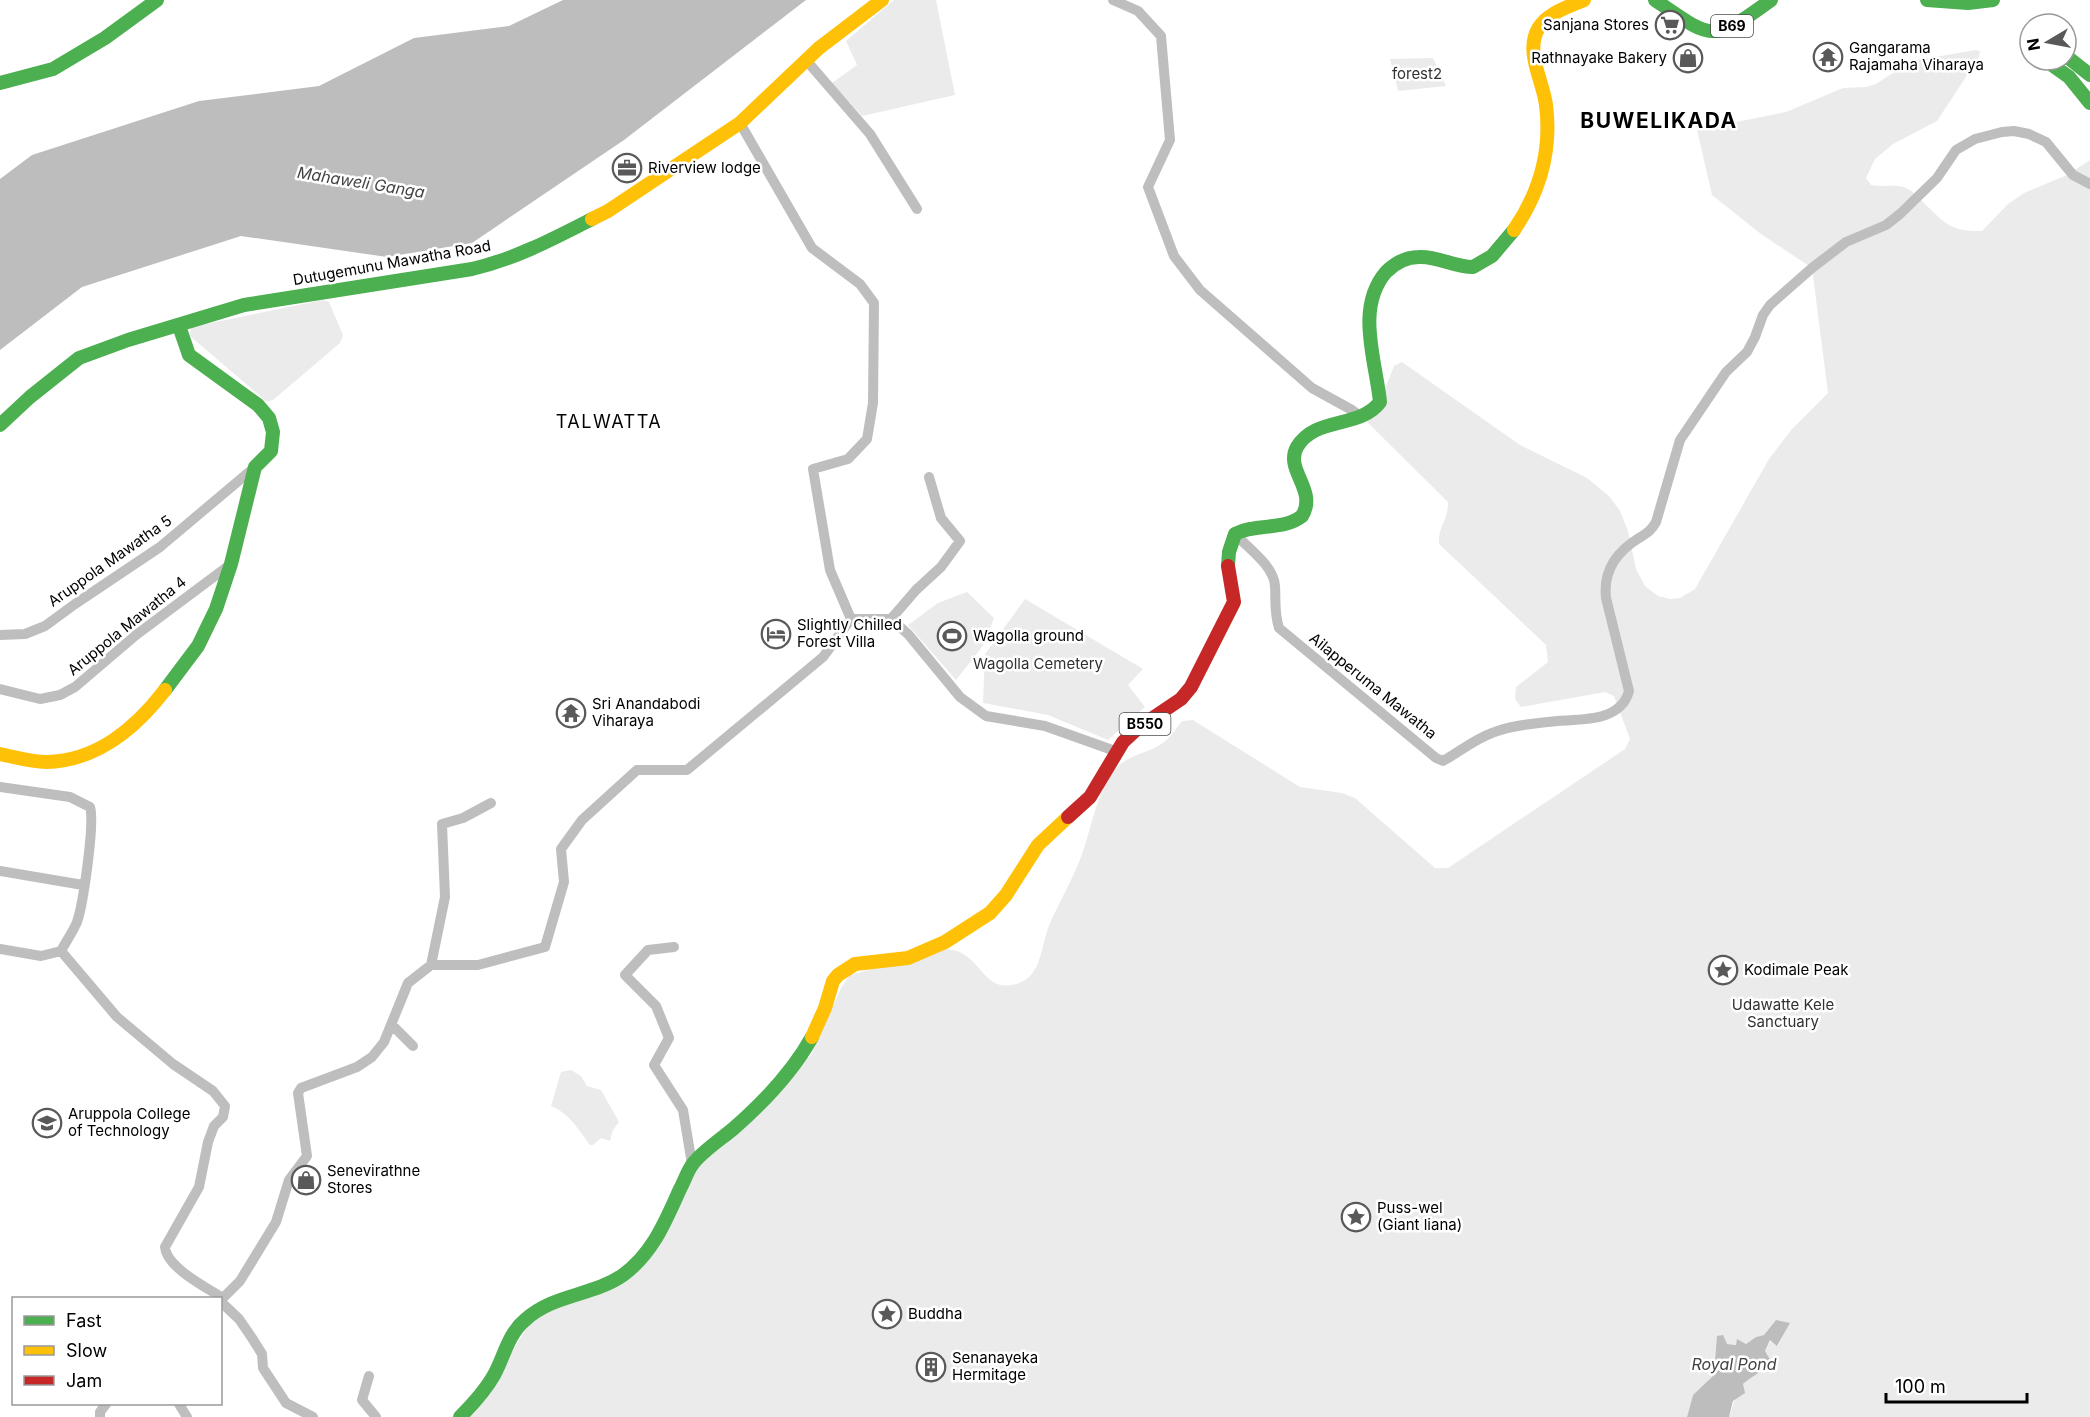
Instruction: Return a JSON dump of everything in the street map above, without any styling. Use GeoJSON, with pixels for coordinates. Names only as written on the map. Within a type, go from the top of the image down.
{"type":"FeatureCollection","features":[{"type":"Feature","properties":{"kind":"main road"},"geometry":{"type":"LineString","coordinates":[[0,83],[53,69],[105,38],[157,0]]}},
{"type":"Feature","properties":{"kind":"main road","name":"Dutugemunu Mawatha Road"},"geometry":{"type":"LineString","coordinates":[[0,425],[30,397],[79,358],[128,340],[244,305],[472,269],[497,263],[532,249],[608,211],[740,123],[819,48],[882,0]]}},
{"type":"Feature","properties":{"kind":"main road"},"geometry":{"type":"LineString","coordinates":[[1235,534],[1253,527],[1293,522],[1302,516],[1306,511],[1307,499],[1294,464],[1296,448],[1303,438],[1318,428],[1362,417],[1377,409],[1380,402],[1369,335],[1371,309],[1377,286],[1385,271],[1400,260],[1425,257],[1454,265],[1473,267],[1487,259],[1504,244],[1538,189],[1544,169],[1548,135],[1545,100],[1534,54],[1536,31],[1552,14],[1584,0]]}},
{"type":"Feature","properties":{"kind":"main road"},"geometry":{"type":"LineString","coordinates":[[1655,0],[1689,22]]}},
{"type":"Feature","properties":{"kind":"main road","name":"B69"},"geometry":{"type":"LineString","coordinates":[[1683,0],[1689,22],[1706,32],[1723,30],[1738,23],[1771,0]]}},
{"type":"Feature","properties":{"kind":"main road"},"geometry":{"type":"LineString","coordinates":[[1927,0],[1968,3],[1993,0]]}},
{"type":"Feature","properties":{"kind":"main road"},"geometry":{"type":"LineString","coordinates":[[2078,66],[2090,75]]}},
{"type":"Feature","properties":{"kind":"main road"},"geometry":{"type":"LineString","coordinates":[[2062,72],[2090,103]]}},
{"type":"Feature","properties":{"kind":"main road"},"geometry":{"type":"LineString","coordinates":[[0,754],[44,762],[71,759],[99,750],[124,734],[155,703],[198,646],[216,609],[231,564],[255,467],[271,451],[273,432],[269,418],[258,405],[189,355],[179,326]]}},
{"type":"Feature","properties":{"kind":"main road","name":"B550"},"geometry":{"type":"LineString","coordinates":[[460,1417],[484,1392],[495,1374],[512,1335],[523,1321],[552,1302],[603,1286],[622,1275],[639,1261],[664,1225],[692,1164],[752,1112],[788,1075],[802,1056],[814,1034],[833,981],[838,975],[855,964],[908,958],[945,942],[990,913],[1006,895],[1038,845],[1090,797],[1130,734],[1181,699],[1191,687],[1234,602],[1226,561],[1235,534]]}},
{"type":"Feature","properties":{"kind":"street"},"geometry":{"type":"LineString","coordinates":[[1113,0],[1138,11],[1161,36],[1170,140],[1148,187],[1174,256],[1200,290],[1312,388],[1362,417]]}},
{"type":"Feature","properties":{"kind":"street"},"geometry":{"type":"LineString","coordinates":[[806,60],[870,134],[917,209]]}},
{"type":"Feature","properties":{"kind":"street"},"geometry":{"type":"LineString","coordinates":[[740,123],[813,248],[860,284],[874,303],[873,404],[867,438],[848,459],[813,469],[830,570],[850,619]]}},
{"type":"Feature","properties":{"kind":"street","name":"Ailapperuma Mawatha"},"geometry":{"type":"LineString","coordinates":[[1235,534],[1271,573],[1275,584],[1275,617],[1279,628],[1436,758],[1443,760],[1491,733],[1547,722],[1597,718],[1607,715],[1627,700],[1629,691],[1606,598],[1607,573],[1616,557],[1651,531],[1656,522],[1680,440],[1726,372],[1747,352],[1763,315],[1770,305],[1846,242],[1886,225],[1900,214],[1937,178],[1956,150],[1975,140],[2014,131],[2030,134],[2046,142],[2073,175],[2090,184]]}},
{"type":"Feature","properties":{"kind":"street","name":"Aruppola Mawatha 5"},"geometry":{"type":"LineString","coordinates":[[0,635],[25,634],[45,626],[160,547],[255,467]]}},
{"type":"Feature","properties":{"kind":"street"},"geometry":{"type":"LineString","coordinates":[[891,619],[916,590],[941,567],[960,541],[941,518],[929,477]]}},
{"type":"Feature","properties":{"kind":"street","name":"Aruppola Mawatha 4"},"geometry":{"type":"LineString","coordinates":[[0,689],[40,699],[60,695],[75,687],[136,635],[231,564]]}},
{"type":"Feature","properties":{"kind":"street"},"geometry":{"type":"LineString","coordinates":[[850,619],[891,619],[908,634],[960,697],[986,716],[1045,726],[1118,752]]}},
{"type":"Feature","properties":{"kind":"street"},"geometry":{"type":"LineString","coordinates":[[222,1299],[240,1281],[276,1222],[289,1180],[307,1156],[298,1093],[301,1088],[357,1067],[372,1057],[384,1042],[408,983],[431,965],[478,965],[545,947],[564,882],[561,849],[582,820],[637,770],[687,770],[824,657],[850,619]]}},
{"type":"Feature","properties":{"kind":"street"},"geometry":{"type":"LineString","coordinates":[[0,787],[70,797],[90,807],[92,815],[92,831],[77,922],[61,951],[41,956],[0,949]]}},
{"type":"Feature","properties":{"kind":"street"},"geometry":{"type":"LineString","coordinates":[[431,965],[445,897],[442,824],[463,818],[491,803]]}},
{"type":"Feature","properties":{"kind":"street"},"geometry":{"type":"LineString","coordinates":[[0,871],[83,885]]}},
{"type":"Feature","properties":{"kind":"street"},"geometry":{"type":"LineString","coordinates":[[674,947],[648,950],[625,975],[656,1006],[669,1038],[654,1065],[683,1110],[692,1164]]}},
{"type":"Feature","properties":{"kind":"street"},"geometry":{"type":"LineString","coordinates":[[61,951],[117,1017],[173,1064],[213,1091],[225,1106],[223,1117],[214,1126],[208,1142],[199,1187],[165,1247],[165,1254],[185,1274],[217,1297]]}},
{"type":"Feature","properties":{"kind":"street"},"geometry":{"type":"LineString","coordinates":[[392,1025],[413,1046]]}},
{"type":"Feature","properties":{"kind":"street"},"geometry":{"type":"LineString","coordinates":[[222,1301],[252,1338],[262,1354],[263,1368],[286,1403],[313,1417]]}},
{"type":"Feature","properties":{"kind":"street"},"geometry":{"type":"LineString","coordinates":[[369,1376],[362,1400],[376,1417]]}},
{"type":"Feature","properties":{"kind":"green space"},"geometry":{"type":"Polygon","coordinates":[[[894,0],[936,0],[955,95],[862,116],[832,83],[857,65],[846,41],[894,0]]]}},
{"type":"Feature","properties":{"kind":"green space","name":"Udawatte Kele Sanctuary"},"geometry":{"type":"Polygon","coordinates":[[[1980,51],[1979,57],[1937,121],[1893,144],[1875,159],[1866,178],[1871,185],[1899,186],[1910,190],[1942,220],[1954,227],[1962,230],[1982,231],[2008,204],[2024,193],[2067,175],[2090,160],[2090,1417],[1729,1417],[1742,1386],[1748,1379],[1766,1368],[1771,1361],[1765,1351],[1771,1340],[1778,1346],[1789,1324],[1776,1320],[1764,1335],[1746,1344],[1737,1340],[1737,1345],[1727,1344],[1714,1375],[1693,1395],[1687,1417],[465,1417],[494,1383],[527,1327],[538,1316],[622,1275],[707,1154],[811,1055],[841,988],[850,975],[944,949],[966,955],[993,982],[1001,985],[1022,982],[1030,976],[1039,961],[1050,923],[1081,857],[1099,799],[1109,777],[1121,763],[1164,742],[1182,721],[1193,720],[1300,787],[1342,793],[1355,798],[1435,868],[1448,868],[1625,749],[1630,739],[1614,696],[1605,692],[1521,707],[1515,699],[1516,687],[1548,662],[1546,645],[1439,544],[1448,502],[1362,417],[1377,409],[1394,366],[1402,362],[1520,445],[1587,478],[1609,496],[1620,511],[1628,531],[1636,569],[1645,586],[1658,596],[1670,599],[1680,598],[1695,589],[1769,459],[1792,429],[1828,393],[1812,268],[1761,234],[1712,195],[1697,130],[1786,112],[1843,88],[1876,84],[1911,61],[1980,51]]]}},
{"type":"Feature","properties":{"kind":"green space","name":"forest2"},"geometry":{"type":"Polygon","coordinates":[[[1433,58],[1446,86],[1398,91],[1390,59],[1433,58]]]}},
{"type":"Feature","properties":{"kind":"green space"},"geometry":{"type":"Polygon","coordinates":[[[323,300],[329,302],[343,335],[340,343],[273,400],[267,402],[190,336],[191,327],[323,300]]]}},
{"type":"Feature","properties":{"kind":"green space","name":"Wagolla ground"},"geometry":{"type":"Polygon","coordinates":[[[967,592],[994,618],[982,647],[956,680],[908,625],[938,603],[967,592]]]}},
{"type":"Feature","properties":{"kind":"green space","name":"Wagolla Cemetery"},"geometry":{"type":"Polygon","coordinates":[[[1025,599],[1143,669],[1128,685],[1145,707],[1108,740],[1048,715],[983,703],[985,654],[1025,599]]]}},
{"type":"Feature","properties":{"kind":"green space"},"geometry":{"type":"Polygon","coordinates":[[[571,1070],[581,1076],[587,1086],[601,1090],[619,1122],[613,1130],[610,1141],[601,1138],[590,1145],[568,1117],[551,1106],[561,1072],[571,1070]]]}},
{"type":"Feature","properties":{"kind":"water","name":"Mahaweli Ganga"},"geometry":{"type":"Polygon","coordinates":[[[563,0],[806,0],[624,140],[472,243],[387,257],[241,236],[82,287],[0,350],[0,179],[32,155],[199,101],[319,86],[414,38],[509,26],[563,0]]]}},
{"type":"Feature","properties":{"kind":"water","name":"Royal Pond"},"geometry":{"type":"Polygon","coordinates":[[[1776,1320],[1790,1323],[1777,1346],[1770,1340],[1765,1351],[1771,1361],[1743,1384],[1745,1393],[1733,1401],[1729,1417],[1687,1417],[1693,1395],[1714,1375],[1717,1336],[1723,1335],[1727,1344],[1736,1345],[1737,1339],[1746,1344],[1764,1335],[1776,1320]]]}},
{"type":"Feature","properties":{"kind":"traffic: fast"},"geometry":{"type":"LineString","coordinates":[[0,83],[53,69],[105,38],[157,0]]}},
{"type":"Feature","properties":{"kind":"traffic: fast"},"geometry":{"type":"LineString","coordinates":[[1655,0],[1689,23],[1713,31],[1736,24],[1771,0]]}},
{"type":"Feature","properties":{"kind":"traffic: fast"},"geometry":{"type":"LineString","coordinates":[[1927,0],[1968,3],[1993,0]]}},
{"type":"Feature","properties":{"kind":"traffic: fast"},"geometry":{"type":"LineString","coordinates":[[2078,66],[2090,75]]}},
{"type":"Feature","properties":{"kind":"traffic: fast"},"geometry":{"type":"LineString","coordinates":[[2062,72],[2069,77],[2090,103]]}},
{"type":"Feature","properties":{"kind":"traffic: fast"},"geometry":{"type":"LineString","coordinates":[[0,425],[30,397],[79,358],[128,340],[244,305],[488,265],[519,254],[592,219]]}},
{"type":"Feature","properties":{"kind":"traffic: fast"},"geometry":{"type":"LineString","coordinates":[[1228,566],[1229,552],[1235,534],[1286,524],[1302,516],[1306,507],[1306,497],[1294,456],[1297,447],[1305,437],[1326,426],[1361,416],[1380,402],[1369,318],[1371,302],[1386,272],[1401,261],[1419,257],[1473,267],[1492,256],[1514,230]]}},
{"type":"Feature","properties":{"kind":"traffic: fast"},"geometry":{"type":"LineString","coordinates":[[165,690],[198,646],[216,609],[231,564],[255,467],[271,451],[273,432],[269,418],[258,405],[189,355],[179,326]]}},
{"type":"Feature","properties":{"kind":"traffic: fast"},"geometry":{"type":"LineString","coordinates":[[460,1417],[490,1381],[514,1332],[525,1320],[548,1305],[611,1282],[623,1275],[642,1257],[663,1225],[692,1165],[766,1098],[796,1063],[812,1037]]}},
{"type":"Feature","properties":{"kind":"traffic: slow"},"geometry":{"type":"LineString","coordinates":[[592,219],[608,211],[740,123],[819,48],[882,0]]}},
{"type":"Feature","properties":{"kind":"traffic: slow"},"geometry":{"type":"LineString","coordinates":[[1514,230],[1537,186],[1547,139],[1546,105],[1534,57],[1534,38],[1542,23],[1547,19],[1558,11],[1584,0]]}},
{"type":"Feature","properties":{"kind":"traffic: slow"},"geometry":{"type":"LineString","coordinates":[[0,754],[46,762],[82,756],[128,730],[165,690]]}},
{"type":"Feature","properties":{"kind":"traffic: slow"},"geometry":{"type":"LineString","coordinates":[[812,1037],[825,1008],[833,981],[838,975],[855,964],[908,958],[945,942],[990,913],[1006,895],[1038,845],[1068,817]]}},
{"type":"Feature","properties":{"kind":"traffic: jam"},"geometry":{"type":"LineString","coordinates":[[1068,817],[1090,797],[1123,742],[1138,728],[1181,699],[1191,687],[1234,602],[1228,566]]}},
{"type":"Feature","properties":{"kind":"place","name":"Sanjana Stores"},"geometry":{"type":"Point","coordinates":[1670,25]}},
{"type":"Feature","properties":{"kind":"place","name":"Gangarama Rajamaha Viharaya"},"geometry":{"type":"Point","coordinates":[1828,57]}},
{"type":"Feature","properties":{"kind":"place","name":"Rathnayake Bakery"},"geometry":{"type":"Point","coordinates":[1688,58]}},
{"type":"Feature","properties":{"kind":"place","name":"Riverview lodge"},"geometry":{"type":"Point","coordinates":[627,168]}},
{"type":"Feature","properties":{"kind":"place","name":"Slightly Chilled Forest Villa"},"geometry":{"type":"Point","coordinates":[776,634]}},
{"type":"Feature","properties":{"kind":"place","name":"Wagolla ground"},"geometry":{"type":"Point","coordinates":[952,636]}},
{"type":"Feature","properties":{"kind":"place","name":"Sri Anandabodi Viharaya"},"geometry":{"type":"Point","coordinates":[571,713]}},
{"type":"Feature","properties":{"kind":"place","name":"Kodimale Peak"},"geometry":{"type":"Point","coordinates":[1723,970]}},
{"type":"Feature","properties":{"kind":"place","name":"Aruppola College of Technology"},"geometry":{"type":"Point","coordinates":[47,1123]}},
{"type":"Feature","properties":{"kind":"place","name":"Senevirathne Stores"},"geometry":{"type":"Point","coordinates":[306,1180]}},
{"type":"Feature","properties":{"kind":"place","name":"Puss-wel (Giant liana)"},"geometry":{"type":"Point","coordinates":[1356,1217]}},
{"type":"Feature","properties":{"kind":"place","name":"Buddha"},"geometry":{"type":"Point","coordinates":[887,1314]}},
{"type":"Feature","properties":{"kind":"place","name":"Senanayeka Hermitage"},"geometry":{"type":"Point","coordinates":[931,1367]}},
{"type":"Feature","properties":{"kind":"district","name":"BUWELIKADA"},"geometry":{"type":"Point","coordinates":[1659,121]}},
{"type":"Feature","properties":{"kind":"district","name":"TALWATTA"},"geometry":{"type":"Point","coordinates":[609,422]}}]}
